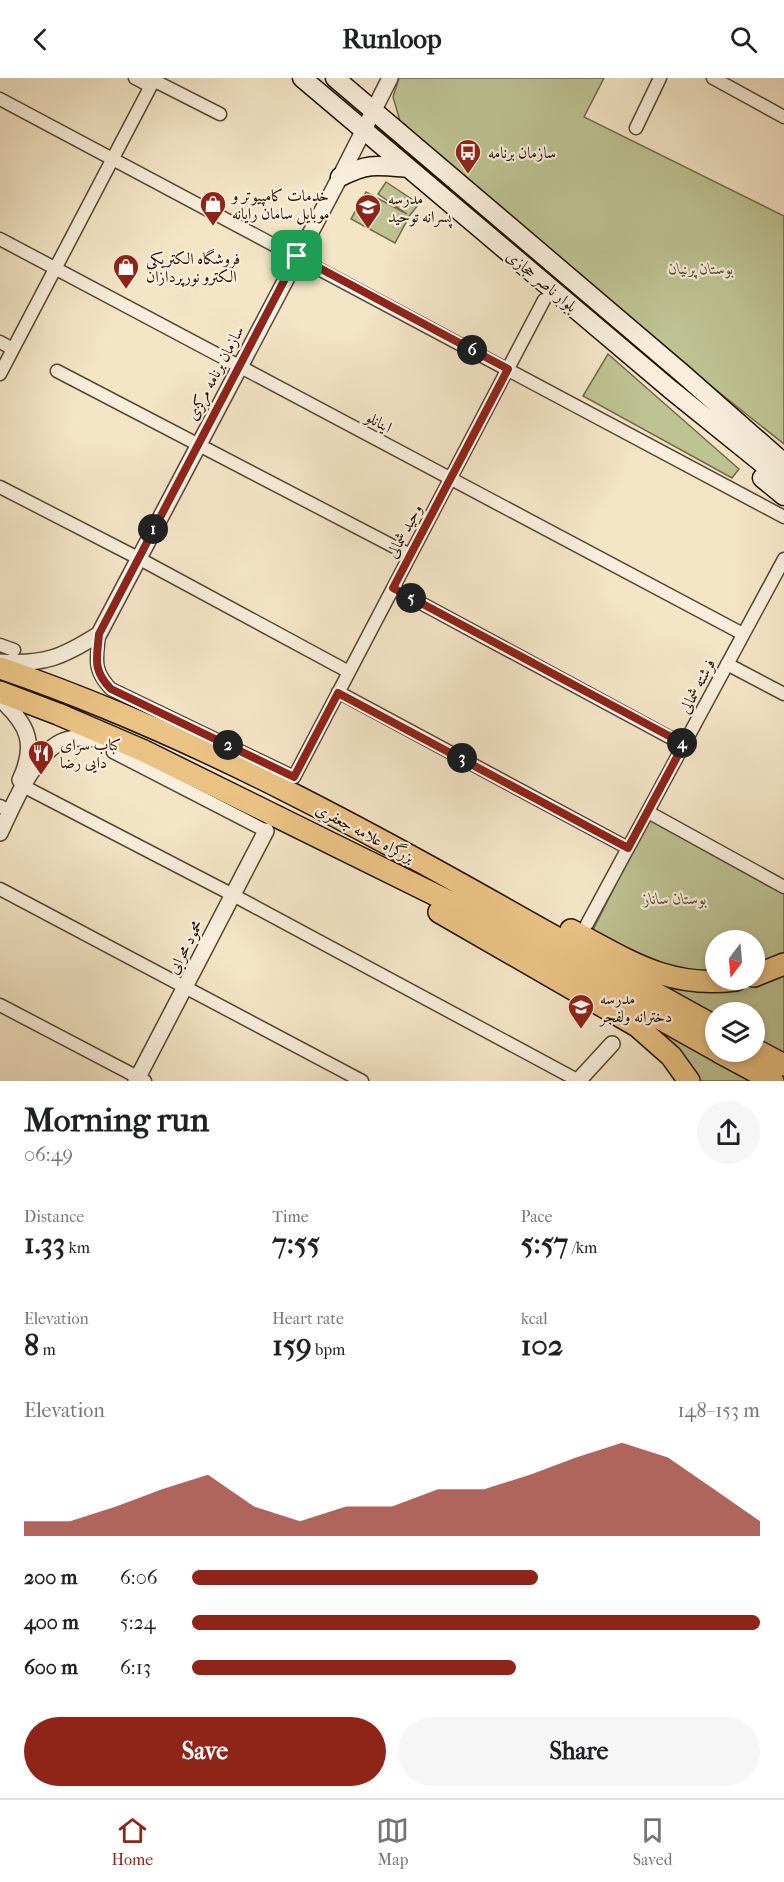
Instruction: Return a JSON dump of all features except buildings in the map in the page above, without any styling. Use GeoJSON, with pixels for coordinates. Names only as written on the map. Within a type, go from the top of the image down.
{"type":"FeatureCollection","features":[{"type":"Feature","properties":{"kind":"highway","name":"بزرگراه علامه جعفری"},"geometry":{"type":"LineString","coordinates":[[0,668],[66,690],[265,781],[397,849],[705,1021]]}},
{"type":"Feature","properties":{"kind":"highway","name":"بزرگراه علامه جعفری"},"geometry":{"type":"LineString","coordinates":[[0,692],[144,751],[459,907],[705,1044]]}},
{"type":"Feature","properties":{"kind":"highway"},"geometry":{"type":"LineString","coordinates":[[307,833],[397,888],[637,1026],[671,1056],[689,1081]]}},
{"type":"Feature","properties":{"kind":"highway"},"geometry":{"type":"LineString","coordinates":[[397,849],[507,897],[655,974],[705,982]]}},
{"type":"Feature","properties":{"kind":"highway"},"geometry":{"type":"LineString","coordinates":[[765,972],[784,964]]}},
{"type":"Feature","properties":{"kind":"highway"},"geometry":{"type":"LineString","coordinates":[[765,1054],[784,1065]]}},
{"type":"Feature","properties":{"kind":"highway","name":"بزرگراه علامه جعفری"},"geometry":{"type":"LineString","coordinates":[[738,1062],[773,1081]]}},
{"type":"Feature","properties":{"kind":"main road","name":"بلوار ناصر حجازی"},"geometry":{"type":"LineString","coordinates":[[302,78],[670,389],[784,481]]}},
{"type":"Feature","properties":{"kind":"main road","name":"بلوار ناصر حجازی"},"geometry":{"type":"LineString","coordinates":[[335,78],[683,374],[784,463]]}},
{"type":"Feature","properties":{"kind":"main road"},"geometry":{"type":"LineString","coordinates":[[340,177],[367,165],[378,164],[407,168]]}},
{"type":"Feature","properties":{"kind":"main road"},"geometry":{"type":"LineString","coordinates":[[683,374],[742,416],[784,450]]}},
{"type":"Feature","properties":{"kind":"main road"},"geometry":{"type":"LineString","coordinates":[[670,389],[729,450],[784,496]]}},
{"type":"Feature","properties":{"kind":"street"},"geometry":{"type":"LineString","coordinates":[[135,78],[153,81],[219,114]]}},
{"type":"Feature","properties":{"kind":"street","name":"سازمان برنامه مرکزی"},"geometry":{"type":"LineString","coordinates":[[99,634],[390,78]]}},
{"type":"Feature","properties":{"kind":"street"},"geometry":{"type":"LineString","coordinates":[[636,128],[660,78]]}},
{"type":"Feature","properties":{"kind":"street"},"geometry":{"type":"LineString","coordinates":[[712,78],[784,117]]}},
{"type":"Feature","properties":{"kind":"street"},"geometry":{"type":"LineString","coordinates":[[0,374],[153,81]]}},
{"type":"Feature","properties":{"kind":"street"},"geometry":{"type":"LineString","coordinates":[[0,99],[784,517]]}},
{"type":"Feature","properties":{"kind":"street","name":"اینانلو"},"geometry":{"type":"LineString","coordinates":[[0,239],[743,634]]}},
{"type":"Feature","properties":{"kind":"street","name":"وحید شمالی"},"geometry":{"type":"LineString","coordinates":[[99,634],[100,679],[111,689],[294,777],[544,300]]}},
{"type":"Feature","properties":{"kind":"street"},"geometry":{"type":"LineString","coordinates":[[0,342],[14,349]]}},
{"type":"Feature","properties":{"kind":"street"},"geometry":{"type":"LineString","coordinates":[[57,371],[410,555]]}},
{"type":"Feature","properties":{"kind":"street"},"geometry":{"type":"LineString","coordinates":[[0,487],[138,558],[349,672]]}},
{"type":"Feature","properties":{"kind":"street","name":"فرشته شمالی"},"geometry":{"type":"LineString","coordinates":[[587,924],[784,559]]}},
{"type":"Feature","properties":{"kind":"street"},"geometry":{"type":"LineString","coordinates":[[393,588],[684,744]]}},
{"type":"Feature","properties":{"kind":"street"},"geometry":{"type":"LineString","coordinates":[[0,662],[48,660],[72,651],[99,634]]}},
{"type":"Feature","properties":{"kind":"street"},"geometry":{"type":"LineString","coordinates":[[0,645],[14,650]]}},
{"type":"Feature","properties":{"kind":"street"},"geometry":{"type":"LineString","coordinates":[[728,664],[784,694]]}},
{"type":"Feature","properties":{"kind":"street"},"geometry":{"type":"LineString","coordinates":[[338,693],[628,848]]}},
{"type":"Feature","properties":{"kind":"street"},"geometry":{"type":"LineString","coordinates":[[0,699],[16,714],[26,729],[30,742],[24,771],[2,811]]}},
{"type":"Feature","properties":{"kind":"street"},"geometry":{"type":"LineString","coordinates":[[0,833],[30,774],[56,745],[64,740],[77,738],[101,740],[144,751]]}},
{"type":"Feature","properties":{"kind":"street"},"geometry":{"type":"LineString","coordinates":[[113,752],[266,831]]}},
{"type":"Feature","properties":{"kind":"street"},"geometry":{"type":"LineString","coordinates":[[23,786],[579,1081],[612,1044]]}},
{"type":"Feature","properties":{"kind":"street"},"geometry":{"type":"LineString","coordinates":[[648,812],[784,887]]}},
{"type":"Feature","properties":{"kind":"street","name":"محمود محرابی"},"geometry":{"type":"LineString","coordinates":[[140,1080],[185,987],[266,831]]}},
{"type":"Feature","properties":{"kind":"street"},"geometry":{"type":"LineString","coordinates":[[0,889],[362,1081]]}},
{"type":"Feature","properties":{"kind":"street"},"geometry":{"type":"LineString","coordinates":[[0,1005],[140,1080]]}},
{"type":"Feature","properties":{"kind":"green space","name":"بوستان پرنیان"},"geometry":{"type":"Polygon","coordinates":[[[399,78],[604,78],[584,117],[784,216],[784,444],[706,382],[400,121],[393,97],[399,78]]]}},
{"type":"Feature","properties":{"kind":"green space"},"geometry":{"type":"Polygon","coordinates":[[[386,182],[419,204],[410,215],[395,243],[351,219],[366,192],[407,214],[378,194],[386,182]]]}},
{"type":"Feature","properties":{"kind":"green space"},"geometry":{"type":"Polygon","coordinates":[[[608,354],[739,469],[732,478],[583,396],[608,354]]]}},
{"type":"Feature","properties":{"kind":"green space","name":"بوستان ساناز"},"geometry":{"type":"Polygon","coordinates":[[[650,816],[784,893],[784,960],[765,968],[765,930],[705,930],[705,977],[677,975],[591,934],[650,816]]]}},
{"type":"Feature","properties":{"kind":"green space"},"geometry":{"type":"Polygon","coordinates":[[[784,969],[784,1055],[765,1045],[765,1002],[705,1002],[705,1012],[639,976],[675,983],[705,979],[705,990],[765,990],[765,971],[784,969]]]}},
{"type":"Feature","properties":{"kind":"green space"},"geometry":{"type":"Polygon","coordinates":[[[640,1018],[705,1053],[705,1062],[722,1062],[758,1081],[695,1081],[640,1018]]]}},
{"type":"Feature","properties":{"kind":"place","name":"سازمان برنامه"},"geometry":{"type":"Point","coordinates":[468,175]}},
{"type":"Feature","properties":{"kind":"place","name":"خدمات کامپیوتر و موبایل سامان رایانه"},"geometry":{"type":"Point","coordinates":[213,227]}},
{"type":"Feature","properties":{"kind":"place","name":"مدرسه پسرانه توحید"},"geometry":{"type":"Point","coordinates":[368,230]}},
{"type":"Feature","properties":{"kind":"place","name":"فروشگاه الکتریکی الکترو نورپردازان"},"geometry":{"type":"Point","coordinates":[126,290]}},
{"type":"Feature","properties":{"kind":"place","name":"کباب سرای دایی رضا"},"geometry":{"type":"Point","coordinates":[41,776]}},
{"type":"Feature","properties":{"kind":"place","name":"مدرسه دخترانه ولفجر"},"geometry":{"type":"Point","coordinates":[581,1030]}},
{"type":"Feature","properties":{"kind":"route"},"geometry":{"type":"LineString","coordinates":[[297,256],[508,369],[393,588],[684,744],[628,848],[338,693],[294,777],[111,689],[100,679],[97,661],[99,634],[297,256]]}}]}
